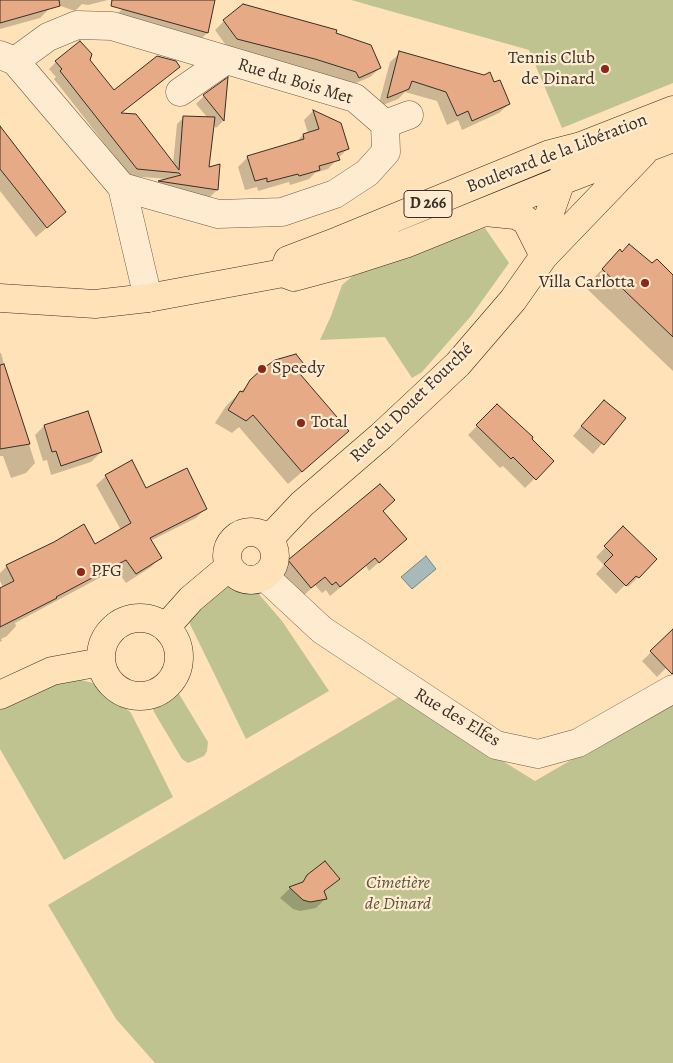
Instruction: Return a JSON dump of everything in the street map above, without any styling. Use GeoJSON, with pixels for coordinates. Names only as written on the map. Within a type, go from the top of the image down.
{"type":"FeatureCollection","features":[{"type":"Feature","properties":{"kind":"main road","name":"Boulevard de la Libération"},"geometry":{"type":"LineString","coordinates":[[283,273],[288,260],[550,154],[582,146],[673,110]]}},
{"type":"Feature","properties":{"kind":"main road","name":"Boulevard de la Libération"},"geometry":{"type":"LineString","coordinates":[[0,298],[95,304],[148,298],[283,273],[294,277],[405,244],[484,211],[673,138]]}},
{"type":"Feature","properties":{"kind":"main road","name":"Rue du Douet Fourché"},"geometry":{"type":"LineString","coordinates":[[544,256],[549,215],[560,181],[582,146]]}},
{"type":"Feature","properties":{"kind":"main road","name":"Rue du Douet Fourché"},"geometry":{"type":"LineString","coordinates":[[269,539],[302,504],[381,436],[458,364],[513,300],[544,256],[648,148]]}},
{"type":"Feature","properties":{"kind":"main road"},"geometry":{"type":"LineString","coordinates":[[484,211],[515,215],[526,220],[544,256]]}},
{"type":"Feature","properties":{"kind":"main road"},"geometry":{"type":"LineString","coordinates":[[246,531],[254,531],[269,539],[275,554],[274,563],[264,576],[250,580],[234,574],[226,559],[232,540],[246,531]]}},
{"type":"Feature","properties":{"kind":"main road"},"geometry":{"type":"LineString","coordinates":[[166,627],[191,599],[229,567]]}},
{"type":"Feature","properties":{"kind":"main road"},"geometry":{"type":"LineString","coordinates":[[141,618],[154,620],[166,627],[177,642],[180,655],[178,669],[172,681],[162,690],[150,696],[132,696],[114,686],[106,675],[101,662],[104,642],[111,630],[122,622],[141,618]]}},
{"type":"Feature","properties":{"kind":"main road"},"geometry":{"type":"LineString","coordinates":[[0,694],[52,671],[101,662]]}},
{"type":"Feature","properties":{"kind":"street","name":"Rue du Bois Met"},"geometry":{"type":"LineString","coordinates":[[122,187],[218,214],[282,212],[335,194],[367,173],[386,152],[397,120],[355,98],[112,26],[77,25],[48,37],[8,58],[122,187],[148,298]]}},
{"type":"Feature","properties":{"kind":"street","name":"Rue du Bois Met"},"geometry":{"type":"LineString","coordinates":[[180,92],[226,60]]}},
{"type":"Feature","properties":{"kind":"street","name":"Rue des Elfes"},"geometry":{"type":"LineString","coordinates":[[264,576],[322,630],[496,745],[538,754],[578,742],[673,689]]}},
{"type":"Feature","properties":{"kind":"green space","name":"Tennis Club de Dinard"},"geometry":{"type":"Polygon","coordinates":[[[351,0],[673,0],[673,83],[562,128],[529,50],[351,0]]]}},
{"type":"Feature","properties":{"kind":"green space"},"geometry":{"type":"Polygon","coordinates":[[[485,228],[509,263],[471,316],[422,372],[412,378],[385,337],[320,340],[342,285],[356,273],[485,228]]]}},
{"type":"Feature","properties":{"kind":"green space"},"geometry":{"type":"Polygon","coordinates":[[[227,583],[257,592],[282,621],[329,691],[246,739],[189,622],[227,583]]]}},
{"type":"Feature","properties":{"kind":"green space"},"geometry":{"type":"Polygon","coordinates":[[[73,678],[101,685],[131,713],[173,797],[64,860],[0,749],[0,710],[21,697],[73,678]]]}},
{"type":"Feature","properties":{"kind":"green space"},"geometry":{"type":"Polygon","coordinates":[[[176,689],[208,742],[207,751],[204,756],[188,763],[182,759],[154,712],[151,703],[176,689]]]}},
{"type":"Feature","properties":{"kind":"green space","name":"Cimetière de Dinard"},"geometry":{"type":"Polygon","coordinates":[[[399,697],[535,781],[673,701],[673,1063],[155,1063],[116,1019],[48,905],[399,697]]]}},
{"type":"Feature","properties":{"kind":"shaded area"},"geometry":{"type":"Polygon","coordinates":[[[426,556],[436,569],[412,589],[401,577],[426,556]]]}},
{"type":"Feature","properties":{"kind":"building"},"geometry":{"type":"Polygon","coordinates":[[[0,0],[59,0],[60,6],[0,23],[0,0]]]}},
{"type":"Feature","properties":{"kind":"building"},"geometry":{"type":"Polygon","coordinates":[[[112,0],[215,0],[208,33],[111,6],[112,0]]]}},
{"type":"Feature","properties":{"kind":"building"},"geometry":{"type":"Polygon","coordinates":[[[243,4],[337,30],[336,33],[371,45],[381,68],[359,78],[356,72],[315,59],[237,39],[223,20],[243,4]]]}},
{"type":"Feature","properties":{"kind":"building"},"geometry":{"type":"Polygon","coordinates":[[[80,41],[92,54],[90,60],[114,90],[157,56],[176,61],[180,67],[121,113],[136,114],[179,170],[183,116],[215,117],[209,167],[220,164],[218,190],[158,181],[181,175],[179,173],[137,169],[60,71],[62,69],[55,61],[80,41]]]}},
{"type":"Feature","properties":{"kind":"building"},"geometry":{"type":"Polygon","coordinates":[[[399,51],[484,75],[490,72],[494,82],[500,80],[510,104],[472,121],[468,111],[457,116],[446,92],[412,81],[409,89],[387,98],[399,51]]]}},
{"type":"Feature","properties":{"kind":"building"},"geometry":{"type":"Polygon","coordinates":[[[228,77],[224,121],[203,95],[228,77]]]}},
{"type":"Feature","properties":{"kind":"building"},"geometry":{"type":"Polygon","coordinates":[[[313,110],[341,123],[349,149],[337,153],[340,160],[319,166],[320,170],[267,182],[267,178],[255,181],[247,156],[304,139],[303,134],[319,129],[313,110]]]}},
{"type":"Feature","properties":{"kind":"building"},"geometry":{"type":"Polygon","coordinates":[[[0,126],[66,212],[47,228],[0,169],[0,126]]]}},
{"type":"Feature","properties":{"kind":"building","name":"Villa Carlotta"},"geometry":{"type":"Polygon","coordinates":[[[629,244],[652,263],[657,259],[673,275],[673,337],[602,269],[620,249],[622,252],[629,244]]]}},
{"type":"Feature","properties":{"kind":"building","name":"Total"},"geometry":{"type":"Polygon","coordinates":[[[296,354],[307,368],[300,374],[349,431],[302,472],[253,415],[246,421],[228,410],[240,391],[243,392],[250,380],[262,369],[275,360],[296,354]]]}},
{"type":"Feature","properties":{"kind":"building"},"geometry":{"type":"Polygon","coordinates":[[[4,364],[30,444],[0,449],[0,365],[4,364]]]}},
{"type":"Feature","properties":{"kind":"building"},"geometry":{"type":"Polygon","coordinates":[[[604,400],[626,418],[604,445],[581,426],[604,400]]]}},
{"type":"Feature","properties":{"kind":"building"},"geometry":{"type":"Polygon","coordinates":[[[497,404],[533,437],[532,439],[554,461],[536,480],[476,425],[497,404]]]}},
{"type":"Feature","properties":{"kind":"building"},"geometry":{"type":"Polygon","coordinates":[[[88,411],[102,452],[61,466],[56,451],[52,452],[44,425],[88,411]]]}},
{"type":"Feature","properties":{"kind":"building"},"geometry":{"type":"Polygon","coordinates":[[[132,460],[146,488],[187,468],[207,509],[150,538],[162,558],[136,574],[126,560],[0,627],[0,588],[14,581],[6,565],[54,542],[84,524],[95,544],[131,523],[105,475],[132,460]]]}},
{"type":"Feature","properties":{"kind":"building"},"geometry":{"type":"Polygon","coordinates":[[[380,484],[395,500],[383,511],[407,539],[379,563],[375,558],[340,587],[336,582],[332,585],[325,577],[311,588],[288,560],[380,484]]]}},
{"type":"Feature","properties":{"kind":"building"},"geometry":{"type":"Polygon","coordinates":[[[623,526],[657,559],[639,578],[636,576],[626,586],[604,564],[613,555],[604,546],[623,526]]]}},
{"type":"Feature","properties":{"kind":"building"},"geometry":{"type":"Polygon","coordinates":[[[673,629],[673,673],[672,674],[650,651],[673,629]]]}},
{"type":"Feature","properties":{"kind":"building"},"geometry":{"type":"Polygon","coordinates":[[[325,861],[340,879],[324,891],[327,899],[310,902],[303,900],[289,887],[303,882],[307,875],[325,861]]]}},
{"type":"Feature","properties":{"kind":"place","name":"Tennis Club de Dinard"},"geometry":{"type":"Point","coordinates":[605,69]}},
{"type":"Feature","properties":{"kind":"place","name":"Villa Carlotta"},"geometry":{"type":"Point","coordinates":[645,283]}},
{"type":"Feature","properties":{"kind":"place","name":"Speedy"},"geometry":{"type":"Point","coordinates":[262,369]}},
{"type":"Feature","properties":{"kind":"place","name":"Total"},"geometry":{"type":"Point","coordinates":[301,423]}},
{"type":"Feature","properties":{"kind":"place","name":"PFG"},"geometry":{"type":"Point","coordinates":[81,572]}}]}
